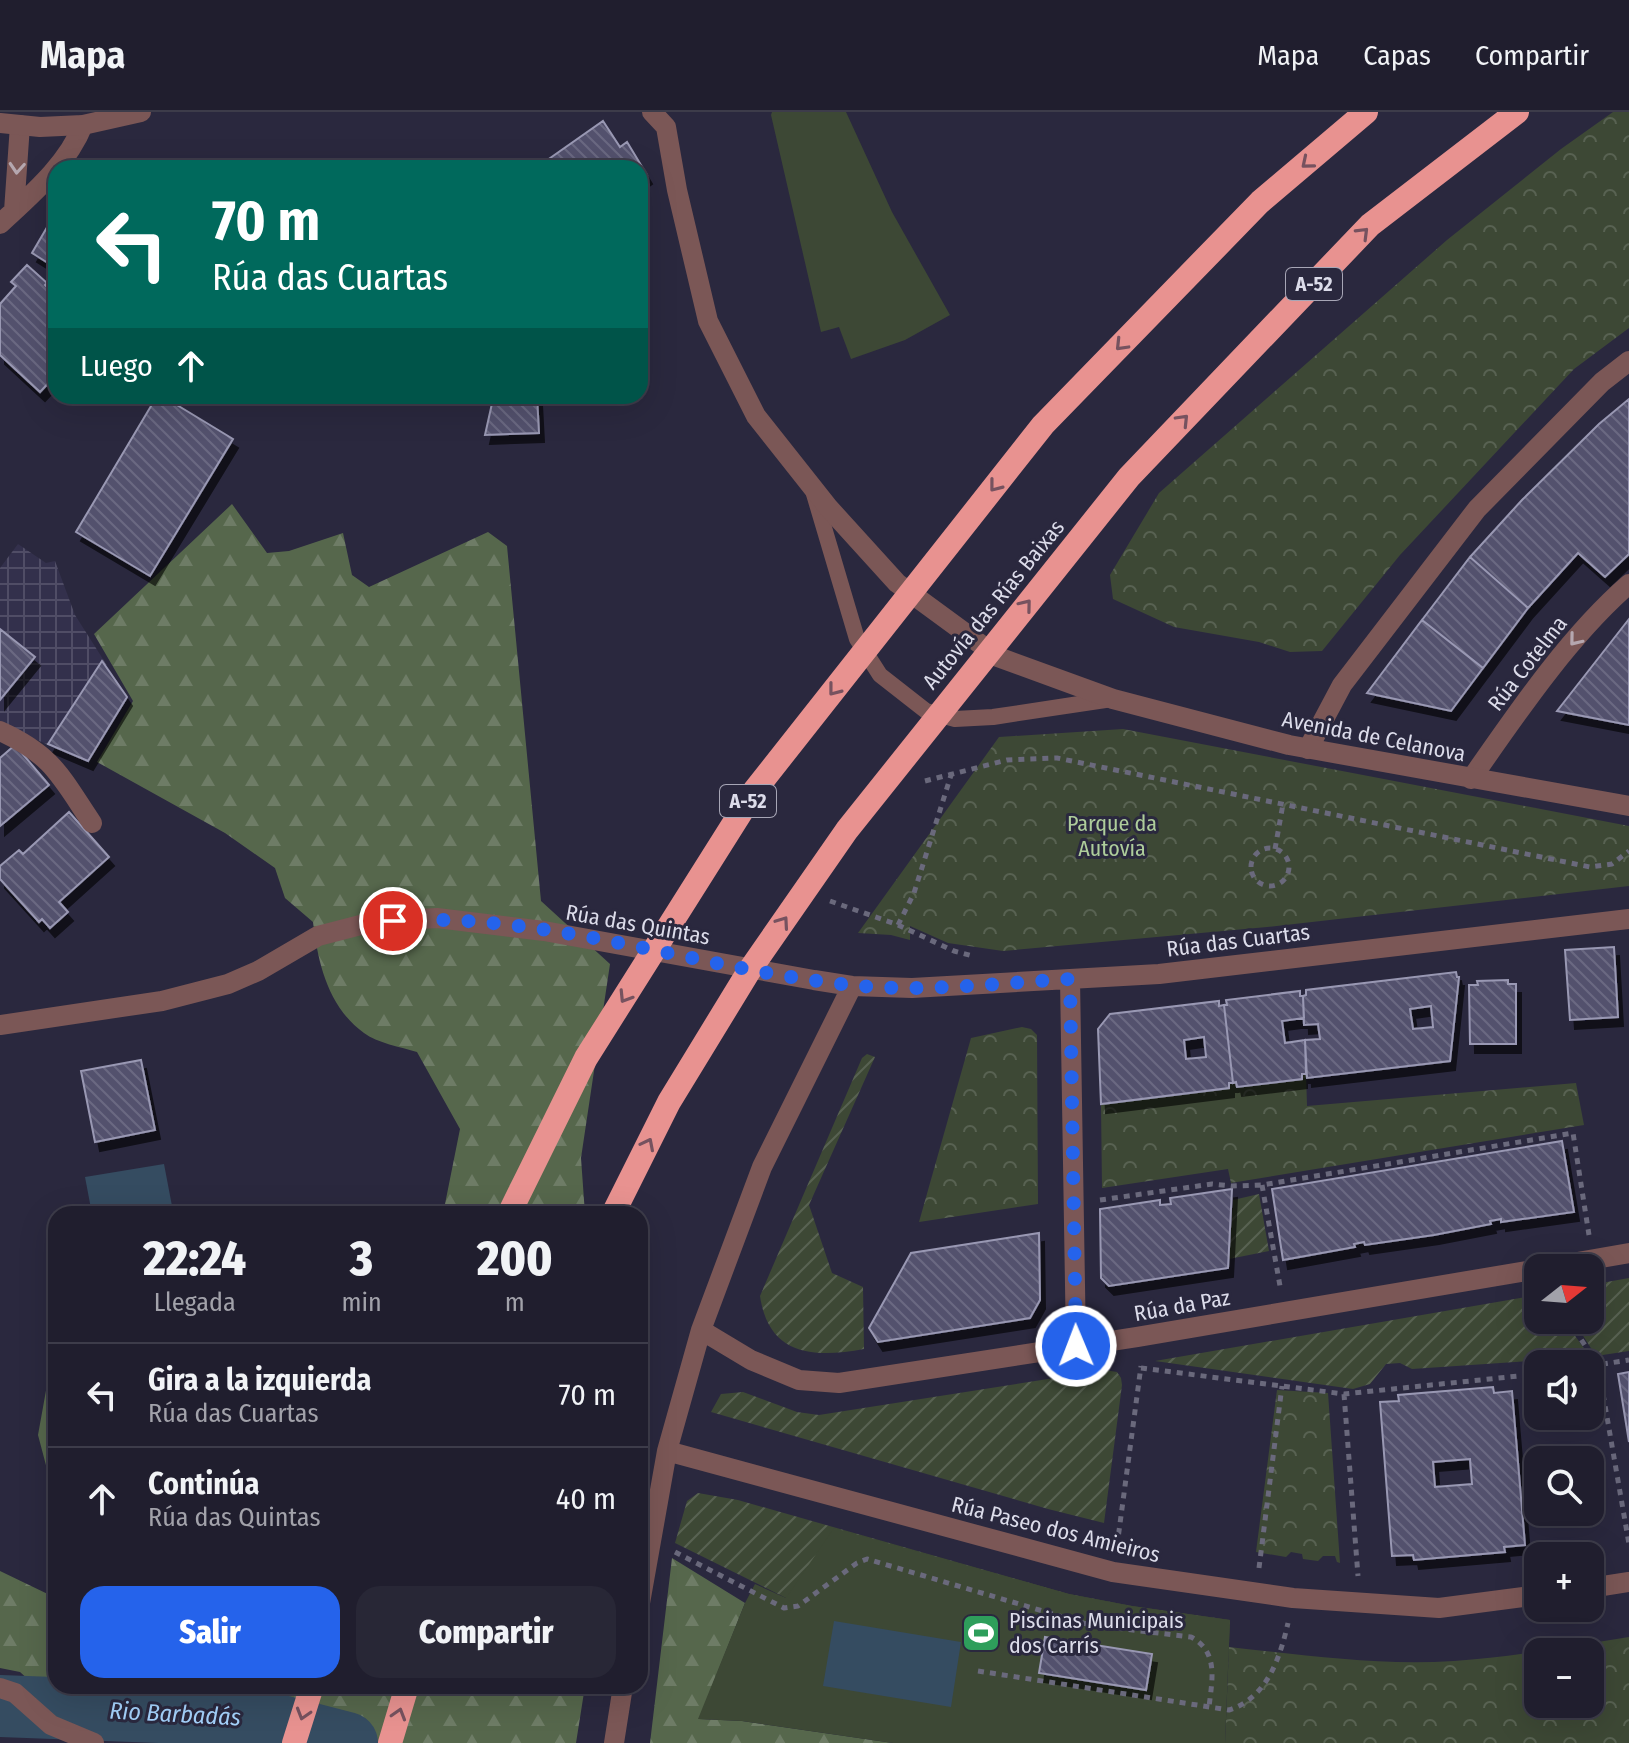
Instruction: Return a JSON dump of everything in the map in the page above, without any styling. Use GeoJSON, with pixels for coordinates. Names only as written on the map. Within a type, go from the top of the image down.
{"type":"FeatureCollection","features":[{"type":"Feature","properties":{"kind":"highway","name":"A-52"},"geometry":{"type":"LineString","coordinates":[[513,1206],[586,1058],[755,790],[1043,425],[1260,202],[1366,112]]}},
{"type":"Feature","properties":{"kind":"highway","name":"Autovía das Rías Baixas"},"geometry":{"type":"LineString","coordinates":[[617,1206],[669,1102],[717,1023],[749,971],[847,830],[1129,477],[1370,225],[1517,112]]}},
{"type":"Feature","properties":{"kind":"highway"},"geometry":{"type":"LineString","coordinates":[[294,1743],[309,1694]]}},
{"type":"Feature","properties":{"kind":"highway"},"geometry":{"type":"LineString","coordinates":[[390,1743],[405,1694]]}},
{"type":"Feature","properties":{"kind":"street"},"geometry":{"type":"LineString","coordinates":[[7,218],[10,124],[40,127],[83,125],[141,112]]}},
{"type":"Feature","properties":{"kind":"street","name":"Avenida de Celanova"},"geometry":{"type":"LineString","coordinates":[[652,112],[666,127],[677,190],[708,321],[756,416],[811,485],[897,583],[998,657],[1113,699],[1308,749],[1629,806]]}},
{"type":"Feature","properties":{"kind":"street"},"geometry":{"type":"LineString","coordinates":[[63,160],[76,143],[83,125]]}},
{"type":"Feature","properties":{"kind":"street"},"geometry":{"type":"LineString","coordinates":[[7,218],[48,176]]}},
{"type":"Feature","properties":{"kind":"street"},"geometry":{"type":"LineString","coordinates":[[1308,749],[1342,685],[1477,509],[1602,382],[1629,361]]}},
{"type":"Feature","properties":{"kind":"street","name":"Rúa Cotelma"},"geometry":{"type":"LineString","coordinates":[[1471,779],[1513,718],[1595,616],[1629,584]]}},
{"type":"Feature","properties":{"kind":"street"},"geometry":{"type":"LineString","coordinates":[[0,731],[27,744],[53,764],[92,823]]}},
{"type":"Feature","properties":{"kind":"street","name":"Rúa das Quintas"},"geometry":{"type":"LineString","coordinates":[[0,1025],[162,1001],[228,984],[258,971],[318,936],[372,922],[437,918],[544,931],[852,986]]}},
{"type":"Feature","properties":{"kind":"street","name":"Rúa das Cuartas"},"geometry":{"type":"LineString","coordinates":[[852,986],[912,988],[1159,974],[1629,919]]}},
{"type":"Feature","properties":{"kind":"street"},"geometry":{"type":"LineString","coordinates":[[1070,979],[1076,1346]]}},
{"type":"Feature","properties":{"kind":"street"},"geometry":{"type":"LineString","coordinates":[[648,1562],[667,1451],[701,1330],[762,1167],[852,986]]}},
{"type":"Feature","properties":{"kind":"street","name":"Rúa da Paz"},"geometry":{"type":"LineString","coordinates":[[1604,1257],[1629,1253]]}},
{"type":"Feature","properties":{"kind":"street","name":"Rúa da Paz"},"geometry":{"type":"LineString","coordinates":[[701,1330],[751,1360],[799,1380],[839,1383],[1137,1337],[1524,1271]]}},
{"type":"Feature","properties":{"kind":"street","name":"Rúa Paseo dos Amieiros"},"geometry":{"type":"LineString","coordinates":[[667,1451],[1113,1572],[1293,1598],[1439,1608],[1524,1597]]}},
{"type":"Feature","properties":{"kind":"street"},"geometry":{"type":"LineString","coordinates":[[1604,1586],[1629,1582]]}},
{"type":"Feature","properties":{"kind":"street"},"geometry":{"type":"LineString","coordinates":[[8,1690],[51,1725],[94,1743]]}},
{"type":"Feature","properties":{"kind":"street"},"geometry":{"type":"LineString","coordinates":[[614,1743],[622,1694]]}},
{"type":"Feature","properties":{"kind":"lane"},"geometry":{"type":"LineString","coordinates":[[811,485],[857,639],[880,675],[926,711],[955,719],[993,717],[1113,699]]}},
{"type":"Feature","properties":{"kind":"path"},"geometry":{"type":"LineString","coordinates":[[922,782],[1007,760],[1057,758],[1590,867],[1612,864],[1629,851]]}},
{"type":"Feature","properties":{"kind":"path"},"geometry":{"type":"LineString","coordinates":[[898,925],[914,893],[952,772]]}},
{"type":"Feature","properties":{"kind":"path"},"geometry":{"type":"LineString","coordinates":[[1275,849],[1283,804]]}},
{"type":"Feature","properties":{"kind":"path"},"geometry":{"type":"LineString","coordinates":[[1275,849],[1287,859],[1288,871],[1282,882],[1265,885],[1255,879],[1252,860],[1260,851],[1275,849]]}},
{"type":"Feature","properties":{"kind":"path"},"geometry":{"type":"LineString","coordinates":[[1075,1204],[1212,1184],[1262,1185],[1573,1133],[1592,1254]]}},
{"type":"Feature","properties":{"kind":"path"},"geometry":{"type":"LineString","coordinates":[[1262,1185],[1285,1312]]}},
{"type":"Feature","properties":{"kind":"path"},"geometry":{"type":"LineString","coordinates":[[1113,1572],[1141,1368],[1137,1337]]}},
{"type":"Feature","properties":{"kind":"path"},"geometry":{"type":"LineString","coordinates":[[1604,1364],[1629,1360]]}},
{"type":"Feature","properties":{"kind":"path"},"geometry":{"type":"LineString","coordinates":[[1141,1368],[1344,1394],[1524,1375]]}},
{"type":"Feature","properties":{"kind":"path"},"geometry":{"type":"LineString","coordinates":[[1256,1593],[1282,1386]]}},
{"type":"Feature","properties":{"kind":"path"},"geometry":{"type":"LineString","coordinates":[[1344,1394],[1360,1603]]}},
{"type":"Feature","properties":{"kind":"path"},"geometry":{"type":"LineString","coordinates":[[1604,1400],[1629,1544]]}},
{"type":"Feature","properties":{"kind":"path"},"geometry":{"type":"LineString","coordinates":[[652,1541],[784,1608],[798,1606],[867,1559],[1090,1625],[1191,1637],[1201,1642],[1210,1655],[1213,1668],[1209,1707]]}},
{"type":"Feature","properties":{"kind":"path"},"geometry":{"type":"LineString","coordinates":[[978,1671],[1229,1710],[1242,1706],[1262,1687],[1281,1657],[1293,1598]]}},
{"type":"Feature","properties":{"kind":"shaded area"},"geometry":{"type":"Polygon","coordinates":[[[18,544],[46,563],[55,561],[75,615],[127,697],[88,761],[0,725],[0,568],[18,544]]]}},
{"type":"Feature","properties":{"kind":"green space"},"geometry":{"type":"Polygon","coordinates":[[[772,112],[846,112],[892,212],[950,315],[905,340],[851,359],[839,327],[821,332],[772,112]]]}},
{"type":"Feature","properties":{"kind":"green space"},"geometry":{"type":"Polygon","coordinates":[[[1613,112],[1629,112],[1629,328],[1574,369],[1400,555],[1322,651],[1290,652],[1259,642],[1174,627],[1113,599],[1110,575],[1159,493],[1447,240],[1561,149],[1613,112]]]}},
{"type":"Feature","properties":{"kind":"green space"},"geometry":{"type":"Polygon","coordinates":[[[232,504],[267,553],[289,551],[343,533],[352,575],[369,587],[488,532],[507,546],[541,901],[610,964],[581,1158],[584,1206],[445,1206],[460,1129],[417,1052],[369,1036],[342,1010],[333,997],[322,968],[313,922],[285,898],[275,868],[225,833],[97,762],[133,701],[94,634],[232,504]]]}},
{"type":"Feature","properties":{"kind":"green space","name":"Parque da Autovía"},"geometry":{"type":"Polygon","coordinates":[[[1123,729],[1629,826],[1629,886],[1267,927],[1003,951],[948,943],[910,926],[910,940],[891,935],[858,933],[999,737],[1123,729]]]}},
{"type":"Feature","properties":{"kind":"green space"},"geometry":{"type":"Polygon","coordinates":[[[1022,1027],[1031,1029],[1037,1035],[1038,1204],[919,1222],[971,1038],[1022,1027]]]}},
{"type":"Feature","properties":{"kind":"green space"},"geometry":{"type":"Polygon","coordinates":[[[867,1054],[875,1057],[809,1205],[832,1273],[863,1287],[864,1349],[828,1353],[797,1349],[773,1331],[760,1296],[862,1058],[867,1054]]]}},
{"type":"Feature","properties":{"kind":"green space"},"geometry":{"type":"Polygon","coordinates":[[[1306,1074],[1307,1106],[1576,1083],[1584,1125],[1231,1183],[1228,1169],[1102,1188],[1101,1104],[1105,1099],[1306,1074]]]}},
{"type":"Feature","properties":{"kind":"green space"},"geometry":{"type":"Polygon","coordinates":[[[1259,1194],[1269,1251],[1229,1259],[1233,1200],[1259,1194]]]}},
{"type":"Feature","properties":{"kind":"green space"},"geometry":{"type":"Polygon","coordinates":[[[1629,1278],[1629,1351],[1604,1355],[1604,1350],[1592,1350],[1582,1334],[1604,1334],[1604,1282],[1629,1278]]]}},
{"type":"Feature","properties":{"kind":"green space"},"geometry":{"type":"Polygon","coordinates":[[[1524,1297],[1524,1334],[1574,1334],[1585,1350],[1524,1350],[1524,1361],[1412,1369],[1400,1363],[1386,1364],[1370,1384],[1353,1389],[1155,1361],[1524,1297]]]}},
{"type":"Feature","properties":{"kind":"green space"},"geometry":{"type":"Polygon","coordinates":[[[1105,1370],[1117,1372],[1122,1385],[1104,1523],[711,1412],[721,1394],[743,1392],[797,1412],[819,1415],[1105,1370]]]}},
{"type":"Feature","properties":{"kind":"green space"},"geometry":{"type":"Polygon","coordinates":[[[48,1379],[48,1473],[38,1435],[48,1379]]]}},
{"type":"Feature","properties":{"kind":"green space"},"geometry":{"type":"Polygon","coordinates":[[[1277,1390],[1328,1393],[1340,1563],[1335,1556],[1323,1556],[1318,1561],[1303,1559],[1302,1554],[1291,1552],[1286,1557],[1256,1552],[1277,1390]]]}},
{"type":"Feature","properties":{"kind":"green space"},"geometry":{"type":"Polygon","coordinates":[[[698,1493],[738,1500],[1069,1594],[1230,1620],[1228,1667],[786,1598],[675,1543],[687,1501],[698,1493]]]}},
{"type":"Feature","properties":{"kind":"green space","name":"Piscinas Municipais dos Carrís"},"geometry":{"type":"Polygon","coordinates":[[[834,1528],[1069,1594],[1230,1620],[1225,1743],[893,1743],[742,1721],[698,1719],[755,1584],[786,1598],[834,1528]]]}},
{"type":"Feature","properties":{"kind":"green space"},"geometry":{"type":"Polygon","coordinates":[[[672,1558],[745,1603],[699,1719],[742,1721],[893,1743],[650,1743],[672,1558]]]}},
{"type":"Feature","properties":{"kind":"green space"},"geometry":{"type":"Polygon","coordinates":[[[0,1571],[48,1594],[48,1694],[584,1694],[576,1743],[259,1743],[245,1739],[123,1733],[70,1717],[20,1672],[0,1668],[0,1571]]]}},
{"type":"Feature","properties":{"kind":"green space"},"geometry":{"type":"Polygon","coordinates":[[[1629,1637],[1629,1743],[1225,1743],[1229,1647],[1397,1662],[1454,1661],[1524,1653],[1524,1718],[1604,1718],[1604,1641],[1629,1637]]]}},
{"type":"Feature","properties":{"kind":"water"},"geometry":{"type":"Polygon","coordinates":[[[164,1164],[172,1206],[90,1206],[85,1177],[164,1164]]]}},
{"type":"Feature","properties":{"kind":"water"},"geometry":{"type":"Polygon","coordinates":[[[834,1621],[961,1642],[951,1707],[823,1686],[834,1621]]]}},
{"type":"Feature","properties":{"kind":"water"},"geometry":{"type":"Polygon","coordinates":[[[0,1698],[241,1704],[235,1727],[105,1719],[13,1719],[0,1717],[0,1698]]]}},
{"type":"Feature","properties":{"kind":"building"},"geometry":{"type":"Polygon","coordinates":[[[603,121],[620,147],[627,142],[638,160],[547,160],[603,121]]]}},
{"type":"Feature","properties":{"kind":"building"},"geometry":{"type":"Polygon","coordinates":[[[48,226],[48,263],[32,253],[48,226]]]}},
{"type":"Feature","properties":{"kind":"building"},"geometry":{"type":"Polygon","coordinates":[[[27,265],[47,283],[48,384],[40,392],[0,355],[0,304],[16,286],[11,282],[27,265]]]}},
{"type":"Feature","properties":{"kind":"building"},"geometry":{"type":"Polygon","coordinates":[[[1629,399],[1629,554],[1605,577],[1578,553],[1528,608],[1470,557],[1522,500],[1599,424],[1629,399]]]}},
{"type":"Feature","properties":{"kind":"building"},"geometry":{"type":"Polygon","coordinates":[[[152,404],[175,404],[233,439],[150,576],[76,532],[152,404]]]}},
{"type":"Feature","properties":{"kind":"building"},"geometry":{"type":"Polygon","coordinates":[[[492,404],[537,404],[539,433],[485,435],[492,404]]]}},
{"type":"Feature","properties":{"kind":"building"},"geometry":{"type":"Polygon","coordinates":[[[1470,557],[1528,608],[1483,668],[1422,620],[1470,557]]]}},
{"type":"Feature","properties":{"kind":"building"},"geometry":{"type":"Polygon","coordinates":[[[1629,619],[1629,725],[1557,711],[1629,619]]]}},
{"type":"Feature","properties":{"kind":"building"},"geometry":{"type":"Polygon","coordinates":[[[1422,620],[1483,668],[1451,711],[1367,693],[1422,620]]]}},
{"type":"Feature","properties":{"kind":"building"},"geometry":{"type":"Polygon","coordinates":[[[0,629],[35,657],[0,700],[0,629]]]}},
{"type":"Feature","properties":{"kind":"building"},"geometry":{"type":"Polygon","coordinates":[[[102,661],[127,697],[88,761],[48,744],[102,661]]]}},
{"type":"Feature","properties":{"kind":"building"},"geometry":{"type":"Polygon","coordinates":[[[15,745],[49,785],[0,826],[0,758],[15,745]]]}},
{"type":"Feature","properties":{"kind":"building"},"geometry":{"type":"Polygon","coordinates":[[[69,812],[109,857],[59,902],[68,912],[50,928],[42,919],[39,922],[0,879],[0,866],[19,850],[23,854],[69,812]]]}},
{"type":"Feature","properties":{"kind":"building"},"geometry":{"type":"Polygon","coordinates":[[[1614,947],[1618,1017],[1570,1020],[1565,950],[1614,947]]]}},
{"type":"Feature","properties":{"kind":"building"},"geometry":{"type":"Polygon","coordinates":[[[1456,972],[1459,977],[1450,1061],[1307,1078],[1305,1040],[1320,1039],[1318,1024],[1304,1025],[1303,996],[1306,990],[1456,972]],[[1431,1006],[1410,1009],[1413,1029],[1433,1027],[1431,1006]]]}},
{"type":"Feature","properties":{"kind":"building"},"geometry":{"type":"Polygon","coordinates":[[[1508,980],[1508,984],[1516,984],[1516,1044],[1470,1044],[1469,985],[1478,985],[1477,981],[1508,980]]]}},
{"type":"Feature","properties":{"kind":"building"},"geometry":{"type":"Polygon","coordinates":[[[1300,991],[1304,1018],[1282,1021],[1285,1043],[1305,1040],[1306,1074],[1302,1074],[1302,1079],[1237,1087],[1236,1082],[1233,1083],[1224,1005],[1227,1005],[1226,1000],[1300,991]]]}},
{"type":"Feature","properties":{"kind":"building"},"geometry":{"type":"Polygon","coordinates":[[[1219,1001],[1219,1006],[1224,1005],[1233,1083],[1229,1083],[1229,1088],[1101,1104],[1098,1029],[1110,1014],[1219,1001]],[[1204,1037],[1184,1040],[1186,1059],[1206,1057],[1204,1037]]]}},
{"type":"Feature","properties":{"kind":"building"},"geometry":{"type":"Polygon","coordinates":[[[141,1060],[155,1130],[95,1142],[81,1071],[141,1060]]]}},
{"type":"Feature","properties":{"kind":"building"},"geometry":{"type":"Polygon","coordinates":[[[1562,1141],[1574,1212],[1501,1222],[1501,1219],[1490,1221],[1491,1224],[1434,1235],[1365,1245],[1364,1242],[1354,1244],[1355,1247],[1283,1260],[1272,1189],[1562,1141]]]}},
{"type":"Feature","properties":{"kind":"building"},"geometry":{"type":"Polygon","coordinates":[[[1232,1189],[1228,1268],[1109,1286],[1101,1278],[1100,1209],[1160,1200],[1160,1205],[1171,1204],[1170,1198],[1232,1189]]]}},
{"type":"Feature","properties":{"kind":"building"},"geometry":{"type":"Polygon","coordinates":[[[1039,1233],[1040,1300],[1030,1318],[878,1342],[869,1328],[911,1253],[1039,1233]]]}},
{"type":"Feature","properties":{"kind":"building"},"geometry":{"type":"Polygon","coordinates":[[[1629,1372],[1629,1442],[1618,1374],[1629,1372]]]}},
{"type":"Feature","properties":{"kind":"building"},"geometry":{"type":"Polygon","coordinates":[[[1493,1387],[1494,1393],[1512,1391],[1524,1545],[1504,1547],[1505,1552],[1414,1560],[1413,1555],[1392,1556],[1380,1402],[1399,1401],[1398,1395],[1493,1387]],[[1470,1459],[1433,1462],[1435,1487],[1472,1484],[1470,1459]]]}},
{"type":"Feature","properties":{"kind":"building"},"geometry":{"type":"Polygon","coordinates":[[[1045,1637],[1152,1654],[1146,1690],[1039,1673],[1045,1637]]]}},
{"type":"Feature","properties":{"kind":"waterway","name":"Rio Barbadás"},"geometry":{"type":"LineString","coordinates":[[0,1706],[238,1715],[347,1743]]}},
{"type":"Feature","properties":{"kind":"place","name":"Piscinas Municipais dos Carrís"},"geometry":{"type":"Point","coordinates":[981,1633]}},
{"type":"Feature","properties":{"kind":"route"},"geometry":{"type":"LineString","coordinates":[[393,921],[437,918],[544,931],[852,986],[912,988],[1070,979],[1076,1346]]}}]}
